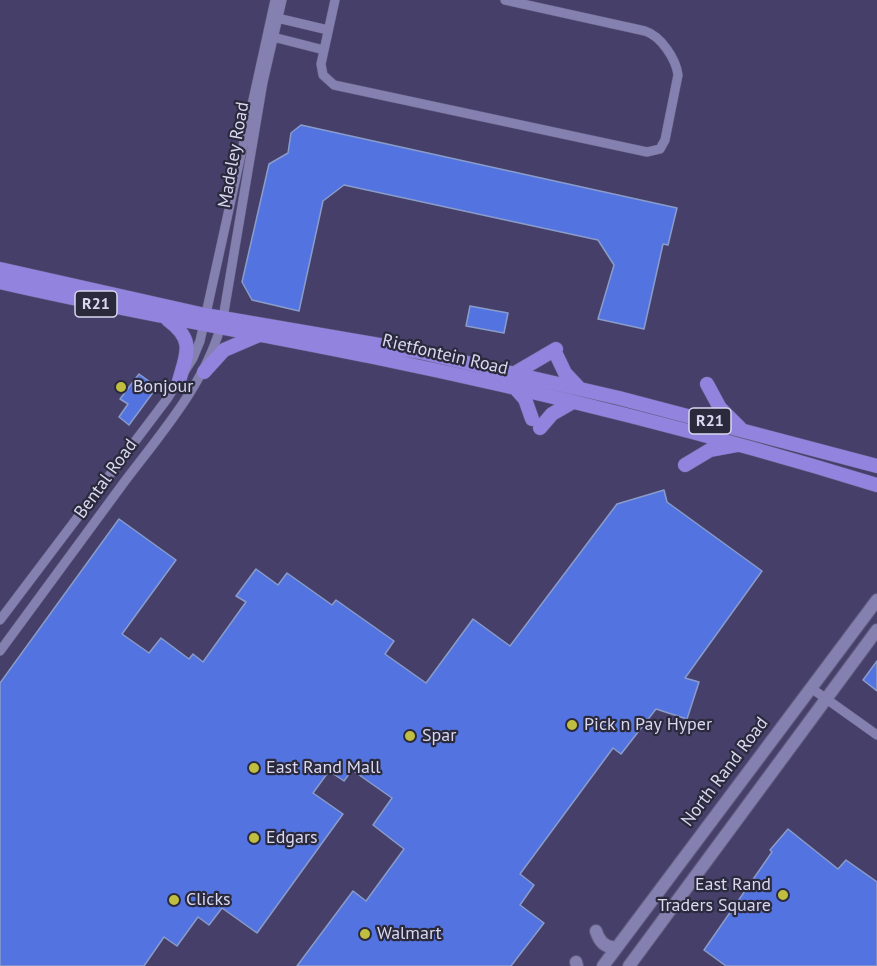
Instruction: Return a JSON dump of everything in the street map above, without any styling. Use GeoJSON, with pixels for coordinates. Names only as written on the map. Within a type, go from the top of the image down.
{"type":"FeatureCollection","features":[{"type":"Feature","properties":{"kind":"main road","name":"Rietfontein Road"},"geometry":{"type":"LineString","coordinates":[[0,269],[204,320],[377,343],[515,373],[579,389],[742,437],[877,485]]}},
{"type":"Feature","properties":{"kind":"main road","name":"Rietfontein Road"},"geometry":{"type":"LineString","coordinates":[[0,282],[164,318],[204,320]]}},
{"type":"Feature","properties":{"kind":"main road"},"geometry":{"type":"LineString","coordinates":[[164,318],[180,330],[186,339],[187,356],[180,381]]}},
{"type":"Feature","properties":{"kind":"main road","name":"Rietfontein Road"},"geometry":{"type":"LineString","coordinates":[[222,323],[261,335],[877,466]]}},
{"type":"Feature","properties":{"kind":"main road"},"geometry":{"type":"LineString","coordinates":[[204,372],[224,350],[261,335]]}},
{"type":"Feature","properties":{"kind":"main road"},"geometry":{"type":"LineString","coordinates":[[515,373],[555,350],[565,373],[579,389]]}},
{"type":"Feature","properties":{"kind":"main road"},"geometry":{"type":"LineString","coordinates":[[685,465],[710,450],[742,437],[720,408],[707,384]]}},
{"type":"Feature","properties":{"kind":"main road"},"geometry":{"type":"LineString","coordinates":[[516,389],[525,399],[536,424],[573,402]]}},
{"type":"Feature","properties":{"kind":"main road","name":"North Rand Road"},"geometry":{"type":"LineString","coordinates":[[603,966],[877,600]]}},
{"type":"Feature","properties":{"kind":"main road","name":"North Rand Road"},"geometry":{"type":"LineString","coordinates":[[629,966],[877,630]]}},
{"type":"Feature","properties":{"kind":"main road"},"geometry":{"type":"LineString","coordinates":[[596,931],[603,944],[611,948],[617,947]]}},
{"type":"Feature","properties":{"kind":"street","name":"Madeley Road"},"geometry":{"type":"LineString","coordinates":[[275,0],[275,17]]}},
{"type":"Feature","properties":{"kind":"street","name":"Madeley Road"},"geometry":{"type":"LineString","coordinates":[[204,320],[275,17],[282,0]]}},
{"type":"Feature","properties":{"kind":"street"},"geometry":{"type":"LineString","coordinates":[[335,0],[321,70],[325,79],[334,85],[647,152],[660,149],[665,140],[678,75],[676,66],[658,39],[645,31],[505,0]]}},
{"type":"Feature","properties":{"kind":"street"},"geometry":{"type":"LineString","coordinates":[[275,17],[328,30]]}},
{"type":"Feature","properties":{"kind":"street","name":"Madeley Road"},"geometry":{"type":"LineString","coordinates":[[222,323],[271,36]]}},
{"type":"Feature","properties":{"kind":"street"},"geometry":{"type":"LineString","coordinates":[[271,36],[324,50]]}},
{"type":"Feature","properties":{"kind":"street","name":"Bental Road"},"geometry":{"type":"LineString","coordinates":[[0,620],[180,381],[193,358],[204,320]]}},
{"type":"Feature","properties":{"kind":"street","name":"Bental Road"},"geometry":{"type":"LineString","coordinates":[[0,651],[204,372],[222,323]]}},
{"type":"Feature","properties":{"kind":"street"},"geometry":{"type":"LineString","coordinates":[[811,688],[877,735]]}},
{"type":"Feature","properties":{"kind":"building"},"geometry":{"type":"Polygon","coordinates":[[[301,125],[677,208],[668,245],[663,244],[644,329],[598,319],[614,265],[598,240],[344,185],[323,201],[299,311],[252,300],[242,282],[269,164],[288,153],[291,133],[301,125]]]}},
{"type":"Feature","properties":{"kind":"building"},"geometry":{"type":"Polygon","coordinates":[[[470,306],[508,313],[504,333],[466,326],[470,306]]]}},
{"type":"Feature","properties":{"kind":"building"},"geometry":{"type":"Polygon","coordinates":[[[139,374],[157,387],[129,425],[119,417],[128,404],[120,399],[139,374]]]}},
{"type":"Feature","properties":{"kind":"building"},"geometry":{"type":"Polygon","coordinates":[[[664,490],[667,502],[762,571],[685,678],[699,682],[687,719],[656,709],[621,754],[613,748],[520,874],[534,885],[520,905],[544,923],[511,966],[297,966],[353,891],[366,901],[404,849],[373,825],[392,798],[352,770],[344,781],[329,771],[313,793],[343,814],[257,933],[222,908],[209,925],[198,917],[177,946],[164,937],[144,966],[0,966],[0,683],[119,519],[176,560],[122,634],[149,653],[161,638],[189,659],[193,654],[203,662],[246,602],[236,596],[256,569],[278,585],[287,573],[332,605],[336,600],[394,641],[385,654],[426,683],[473,619],[510,646],[617,504],[664,490]]]}},
{"type":"Feature","properties":{"kind":"building"},"geometry":{"type":"Polygon","coordinates":[[[877,661],[877,691],[863,680],[877,661]]]}},
{"type":"Feature","properties":{"kind":"building","name":"East Rand Traders Square"},"geometry":{"type":"Polygon","coordinates":[[[788,829],[838,869],[846,860],[877,882],[877,966],[726,966],[704,950],[772,852],[770,850],[788,829]]]}},
{"type":"Feature","properties":{"kind":"place","name":"Bonjour"},"geometry":{"type":"Point","coordinates":[121,387]}},
{"type":"Feature","properties":{"kind":"place","name":"Pick n Pay Hyper"},"geometry":{"type":"Point","coordinates":[572,725]}},
{"type":"Feature","properties":{"kind":"place","name":"Spar"},"geometry":{"type":"Point","coordinates":[410,736]}},
{"type":"Feature","properties":{"kind":"place","name":"East Rand Mall"},"geometry":{"type":"Point","coordinates":[254,768]}},
{"type":"Feature","properties":{"kind":"place","name":"Edgars"},"geometry":{"type":"Point","coordinates":[254,838]}},
{"type":"Feature","properties":{"kind":"place","name":"East Rand Traders Square"},"geometry":{"type":"Point","coordinates":[783,895]}},
{"type":"Feature","properties":{"kind":"place","name":"Clicks"},"geometry":{"type":"Point","coordinates":[174,900]}},
{"type":"Feature","properties":{"kind":"place","name":"Walmart"},"geometry":{"type":"Point","coordinates":[365,934]}}]}
